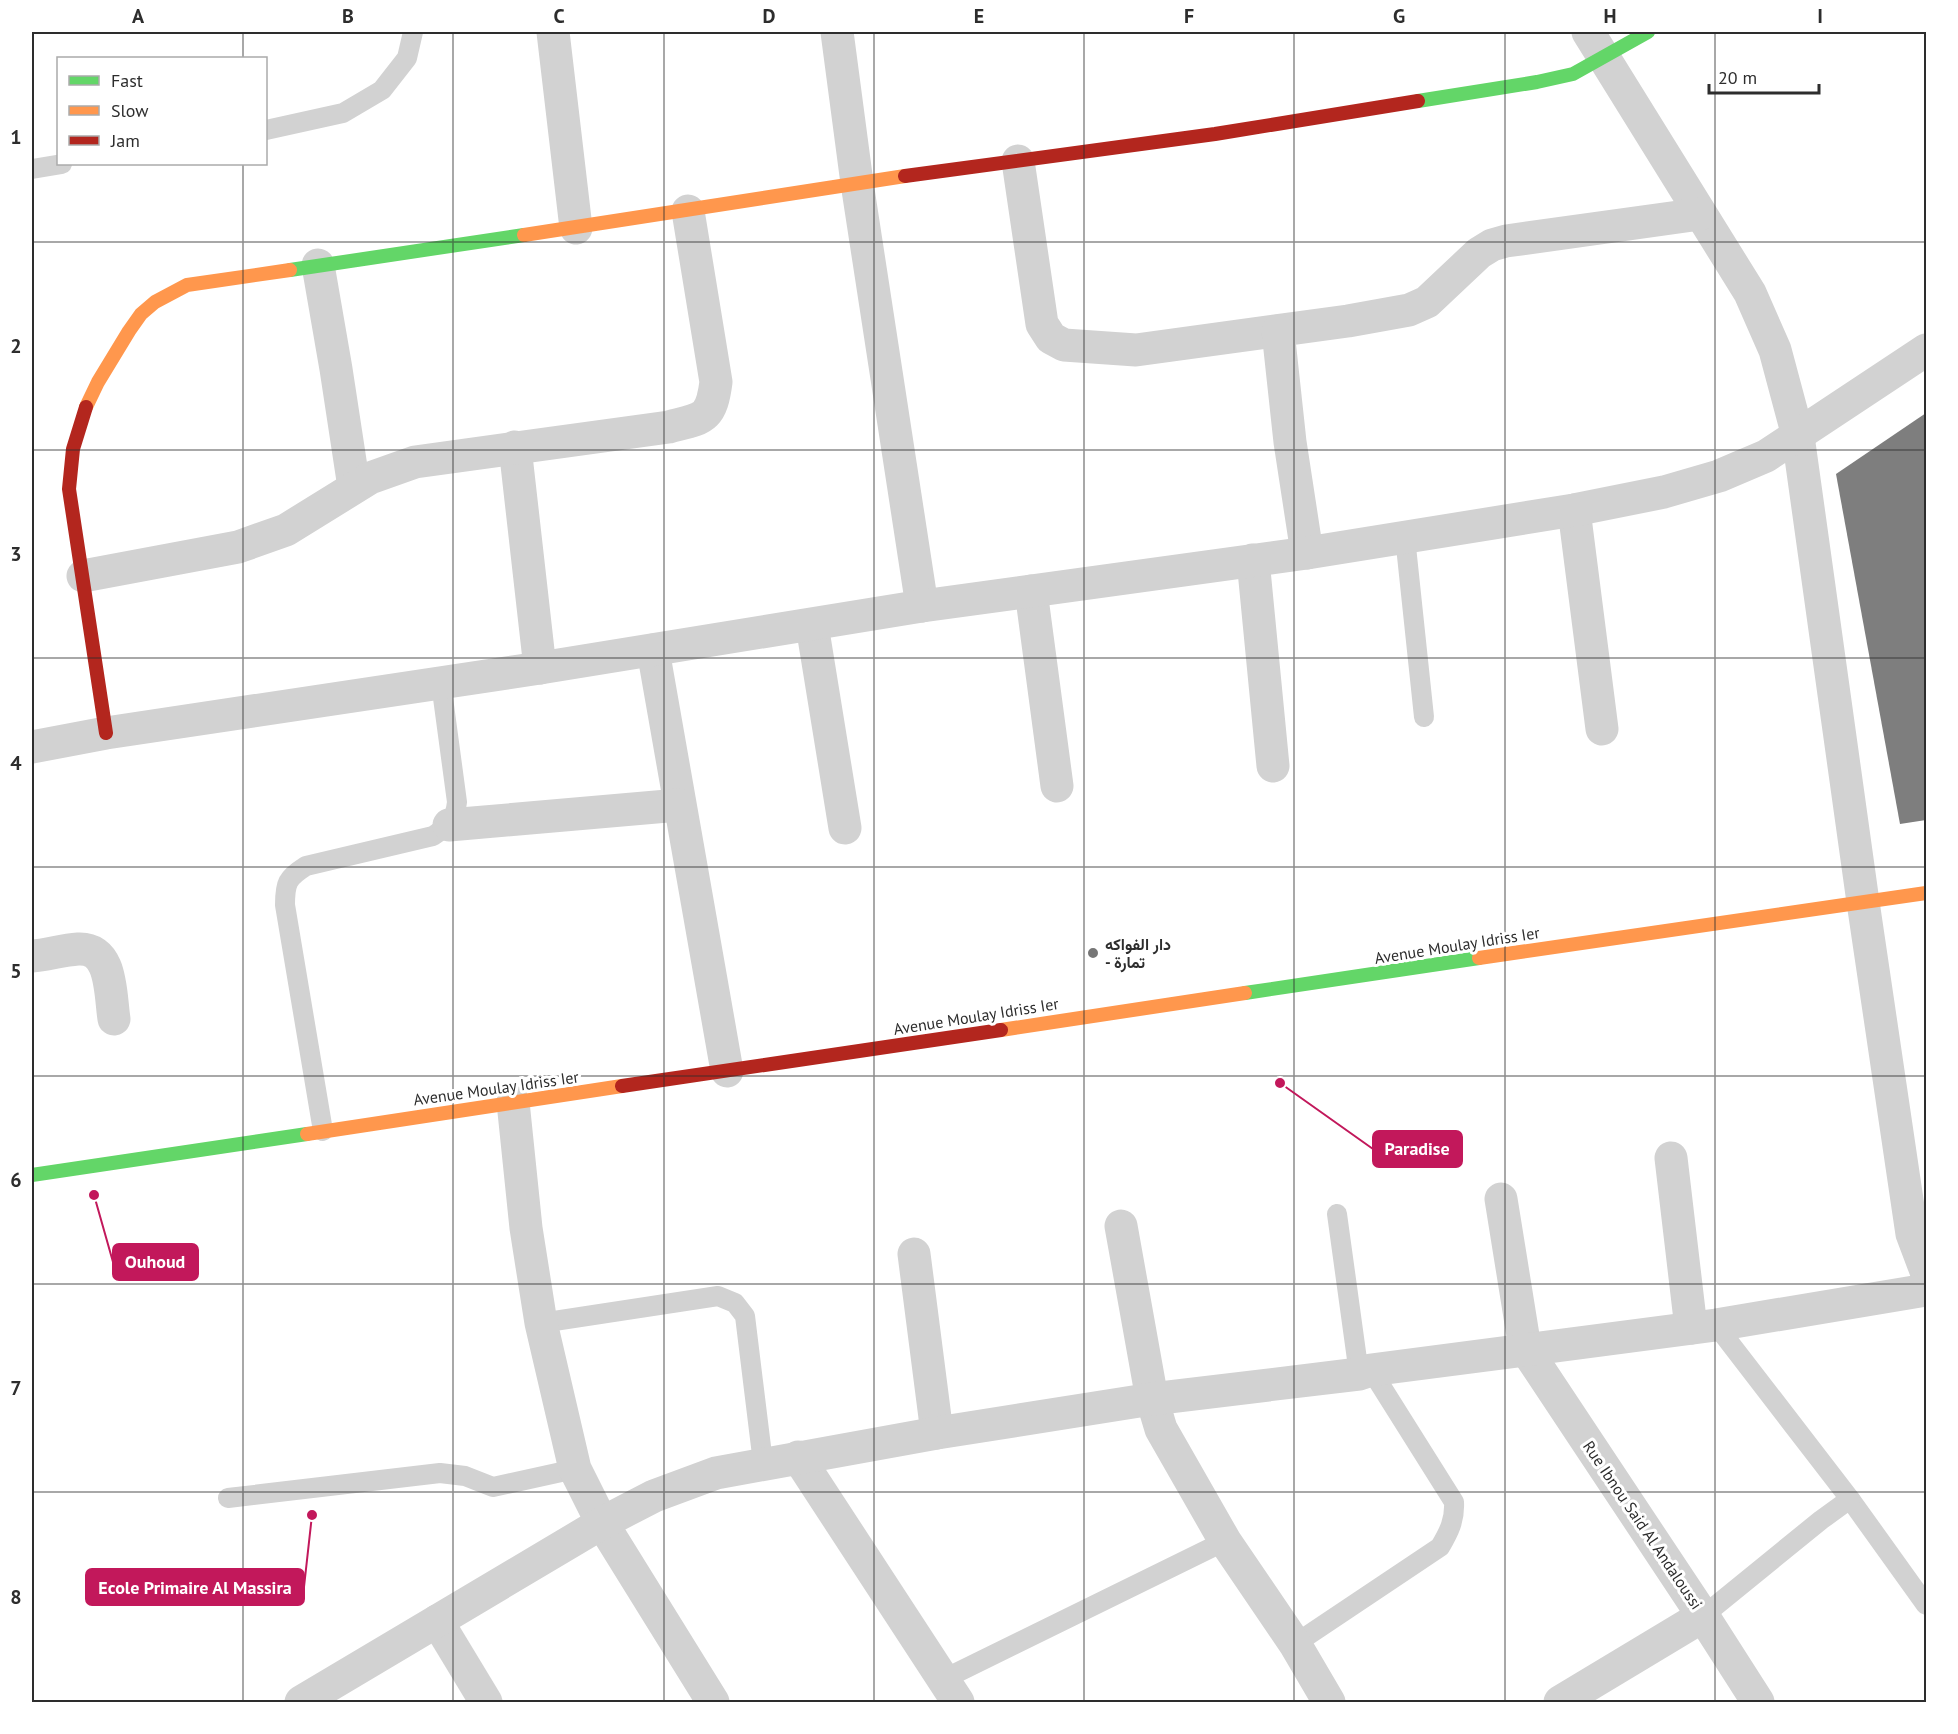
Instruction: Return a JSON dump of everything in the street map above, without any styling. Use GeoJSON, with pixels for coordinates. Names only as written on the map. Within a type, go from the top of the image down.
{"type":"FeatureCollection","features":[{"type":"Feature","properties":{"kind":"street"},"geometry":{"type":"LineString","coordinates":[[553,32],[576,228]]}},
{"type":"Feature","properties":{"kind":"street"},"geometry":{"type":"LineString","coordinates":[[837,32],[856,183],[922,606]]}},
{"type":"Feature","properties":{"kind":"street"},"geometry":{"type":"LineString","coordinates":[[105,733],[69,489],[70,458],[80,420],[99,378],[132,326],[152,304],[187,285],[688,211],[856,183],[1215,134],[1537,82],[1573,74],[1595,45],[1648,32]]}},
{"type":"Feature","properties":{"kind":"street"},"geometry":{"type":"LineString","coordinates":[[1595,45],[1750,293],[1775,350],[1798,436],[1912,1233],[1926,1271]]}},
{"type":"Feature","properties":{"kind":"street"},"geometry":{"type":"LineString","coordinates":[[1018,161],[1042,324],[1051,338],[1064,345],[1082,348],[1136,350],[1348,321],[1409,310],[1427,302],[1479,253],[1492,245],[1506,241],[1700,214]]}},
{"type":"Feature","properties":{"kind":"street"},"geometry":{"type":"LineString","coordinates":[[83,576],[238,547],[286,530],[370,478],[415,462],[669,427],[700,418],[708,412],[713,402],[716,382],[688,211]]}},
{"type":"Feature","properties":{"kind":"street"},"geometry":{"type":"LineString","coordinates":[[318,264],[354,488]]}},
{"type":"Feature","properties":{"kind":"street"},"geometry":{"type":"LineString","coordinates":[[1278,331],[1290,442],[1307,553]]}},
{"type":"Feature","properties":{"kind":"street"},"geometry":{"type":"LineString","coordinates":[[32,747],[105,733],[540,668],[922,606],[1307,553],[1574,510],[1664,492],[1719,476],[1766,456],[1926,350]]}},
{"type":"Feature","properties":{"kind":"street"},"geometry":{"type":"LineString","coordinates":[[515,447],[540,668]]}},
{"type":"Feature","properties":{"kind":"street"},"geometry":{"type":"LineString","coordinates":[[1574,510],[1602,729]]}},
{"type":"Feature","properties":{"kind":"street"},"geometry":{"type":"LineString","coordinates":[[1253,560],[1273,766]]}},
{"type":"Feature","properties":{"kind":"street"},"geometry":{"type":"LineString","coordinates":[[1031,591],[1057,786]]}},
{"type":"Feature","properties":{"kind":"street"},"geometry":{"type":"LineString","coordinates":[[812,625],[845,828]]}},
{"type":"Feature","properties":{"kind":"street"},"geometry":{"type":"LineString","coordinates":[[653,650],[727,1071]]}},
{"type":"Feature","properties":{"kind":"street"},"geometry":{"type":"LineString","coordinates":[[449,825],[679,805]]}},
{"type":"Feature","properties":{"kind":"street","name":"Avenue Moulay Idriss Ier"},"geometry":{"type":"LineString","coordinates":[[32,1174],[1926,893]]}},
{"type":"Feature","properties":{"kind":"street"},"geometry":{"type":"LineString","coordinates":[[32,956],[77,949],[90,949],[100,956],[106,968],[114,1019]]}},
{"type":"Feature","properties":{"kind":"street"},"geometry":{"type":"LineString","coordinates":[[513,1102],[526,1228],[541,1323],[575,1469],[602,1523],[713,1702]]}},
{"type":"Feature","properties":{"kind":"street"},"geometry":{"type":"LineString","coordinates":[[1671,1158],[1703,1326]]}},
{"type":"Feature","properties":{"kind":"street"},"geometry":{"type":"LineString","coordinates":[[1501,1199],[1525,1348]]}},
{"type":"Feature","properties":{"kind":"street"},"geometry":{"type":"LineString","coordinates":[[1121,1226],[1152,1399],[1161,1429],[1226,1541],[1295,1644],[1329,1702]]}},
{"type":"Feature","properties":{"kind":"street"},"geometry":{"type":"LineString","coordinates":[[914,1254],[937,1433]]}},
{"type":"Feature","properties":{"kind":"street"},"geometry":{"type":"LineString","coordinates":[[301,1702],[602,1523],[654,1496],[716,1473],[937,1433],[1152,1399],[1703,1326],[1926,1290]]}},
{"type":"Feature","properties":{"kind":"street","name":"Rue Ibnou Said Al Andaloussi"},"geometry":{"type":"LineString","coordinates":[[1525,1348],[1758,1702]]}},
{"type":"Feature","properties":{"kind":"street"},"geometry":{"type":"LineString","coordinates":[[798,1457],[950,1691]]}},
{"type":"Feature","properties":{"kind":"street"},"geometry":{"type":"LineString","coordinates":[[1560,1702],[1703,1616]]}},
{"type":"Feature","properties":{"kind":"street"},"geometry":{"type":"LineString","coordinates":[[437,1621],[486,1702]]}},
{"type":"Feature","properties":{"kind":"lane"},"geometry":{"type":"LineString","coordinates":[[267,130],[343,113],[382,90],[407,58],[413,32]]}},
{"type":"Feature","properties":{"kind":"lane"},"geometry":{"type":"LineString","coordinates":[[32,169],[57,165]]}},
{"type":"Feature","properties":{"kind":"lane"},"geometry":{"type":"LineString","coordinates":[[1405,537],[1424,717]]}},
{"type":"Feature","properties":{"kind":"lane"},"geometry":{"type":"LineString","coordinates":[[323,1131],[285,905],[287,882],[306,866],[433,836],[449,825],[455,816],[456,802],[441,683]]}},
{"type":"Feature","properties":{"kind":"lane"},"geometry":{"type":"LineString","coordinates":[[1295,1644],[1440,1547],[1450,1531],[1455,1512],[1454,1502],[1365,1372],[1337,1214]]}},
{"type":"Feature","properties":{"kind":"lane"},"geometry":{"type":"LineString","coordinates":[[541,1323],[718,1296],[735,1303],[745,1316],[762,1463]]}},
{"type":"Feature","properties":{"kind":"lane"},"geometry":{"type":"LineString","coordinates":[[1703,1326],[1850,1499],[1926,1605]]}},
{"type":"Feature","properties":{"kind":"lane"},"geometry":{"type":"LineString","coordinates":[[228,1498],[440,1473],[465,1476],[493,1487],[575,1469]]}},
{"type":"Feature","properties":{"kind":"lane"},"geometry":{"type":"LineString","coordinates":[[1703,1616],[1785,1548],[1850,1499]]}},
{"type":"Feature","properties":{"kind":"lane"},"geometry":{"type":"LineString","coordinates":[[950,1691],[1226,1541]]}},
{"type":"Feature","properties":{"kind":"building"},"geometry":{"type":"Polygon","coordinates":[[[1926,413],[1926,820],[1900,824],[1836,474],[1926,413]]]}},
{"type":"Feature","properties":{"kind":"traffic: fast"},"geometry":{"type":"LineString","coordinates":[[1418,101],[1573,74],[1648,32]]}},
{"type":"Feature","properties":{"kind":"traffic: fast"},"geometry":{"type":"LineString","coordinates":[[290,270],[524,235]]}},
{"type":"Feature","properties":{"kind":"traffic: fast"},"geometry":{"type":"LineString","coordinates":[[1245,993],[1479,958]]}},
{"type":"Feature","properties":{"kind":"traffic: fast"},"geometry":{"type":"LineString","coordinates":[[32,1175],[307,1134]]}},
{"type":"Feature","properties":{"kind":"traffic: slow"},"geometry":{"type":"LineString","coordinates":[[524,235],[905,176]]}},
{"type":"Feature","properties":{"kind":"traffic: slow"},"geometry":{"type":"LineString","coordinates":[[86,407],[98,382],[129,331],[141,314],[155,302],[187,285],[290,270]]}},
{"type":"Feature","properties":{"kind":"traffic: slow"},"geometry":{"type":"LineString","coordinates":[[1479,958],[1926,893]]}},
{"type":"Feature","properties":{"kind":"traffic: slow"},"geometry":{"type":"LineString","coordinates":[[1001,1030],[1245,993]]}},
{"type":"Feature","properties":{"kind":"traffic: slow"},"geometry":{"type":"LineString","coordinates":[[307,1134],[622,1086]]}},
{"type":"Feature","properties":{"kind":"traffic: jam"},"geometry":{"type":"LineString","coordinates":[[905,176],[1215,134],[1418,101]]}},
{"type":"Feature","properties":{"kind":"traffic: jam"},"geometry":{"type":"LineString","coordinates":[[86,407],[73,449],[69,489],[106,733]]}},
{"type":"Feature","properties":{"kind":"traffic: jam"},"geometry":{"type":"LineString","coordinates":[[622,1086],[1001,1030]]}},
{"type":"Feature","properties":{"kind":"place","name":"دار الفواكه - تمارة"},"geometry":{"type":"Point","coordinates":[1093,953]}},
{"type":"Feature","properties":{"kind":"place","name":"Paradise"},"geometry":{"type":"Point","coordinates":[1280,1083]}},
{"type":"Feature","properties":{"kind":"place","name":"Ouhoud"},"geometry":{"type":"Point","coordinates":[94,1195]}},
{"type":"Feature","properties":{"kind":"place","name":"Ecole Primaire Al Massira"},"geometry":{"type":"Point","coordinates":[312,1515]}}]}
